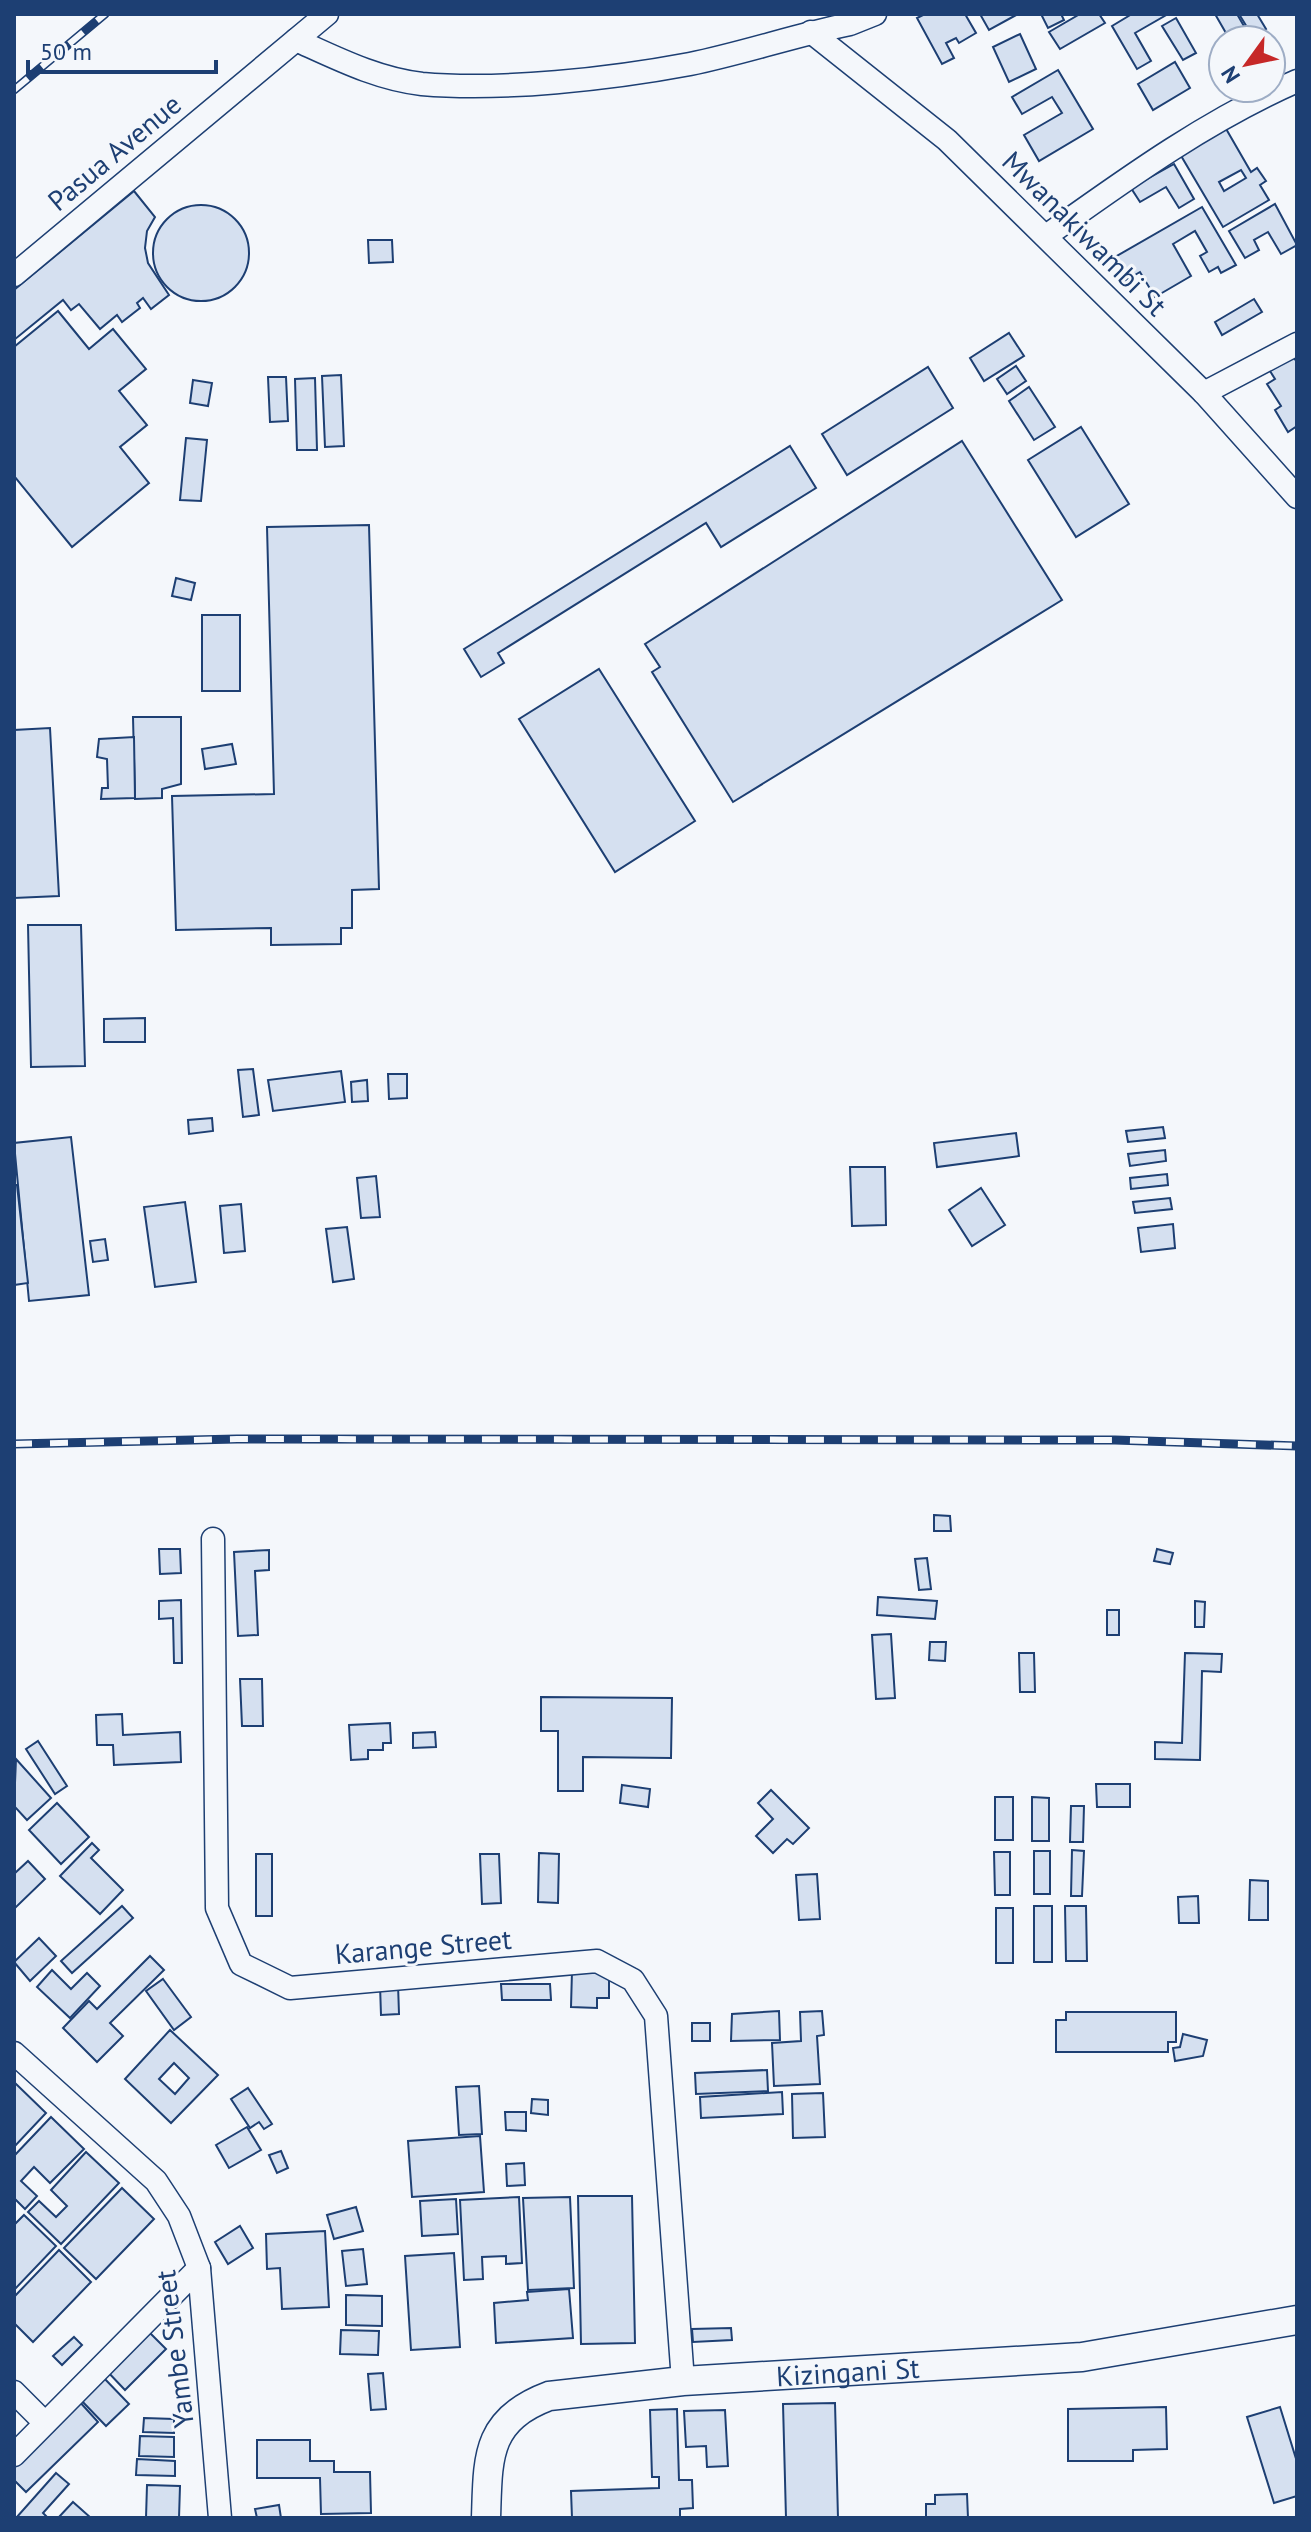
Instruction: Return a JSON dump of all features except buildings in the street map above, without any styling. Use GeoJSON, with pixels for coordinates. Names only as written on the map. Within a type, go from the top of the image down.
{"type":"FeatureCollection","features":[{"type":"Feature","properties":{"kind":"street","name":"Pasua Avenue"},"geometry":{"type":"LineString","coordinates":[[14,275],[327,14]]}},
{"type":"Feature","properties":{"kind":"street"},"geometry":{"type":"LineString","coordinates":[[296,40],[361,69],[420,84],[501,84],[597,77],[691,63],[850,24],[875,14]]}},
{"type":"Feature","properties":{"kind":"street","name":"Mwanakiwambi St"},"geometry":{"type":"LineString","coordinates":[[811,32],[947,140],[1204,393],[1297,497]]}},
{"type":"Feature","properties":{"kind":"street"},"geometry":{"type":"LineString","coordinates":[[1046,236],[1152,161],[1256,99],[1297,81]]}},
{"type":"Feature","properties":{"kind":"street"},"geometry":{"type":"LineString","coordinates":[[1204,393],[1297,344]]}},
{"type":"Feature","properties":{"kind":"street","name":"Karange Street"},"geometry":{"type":"LineString","coordinates":[[213,1539],[217,1908],[241,1964],[290,1988],[597,1961],[633,1980],[656,2016],[683,2381]]}},
{"type":"Feature","properties":{"kind":"street","name":"Yambe Street"},"geometry":{"type":"LineString","coordinates":[[14,2053],[156,2181],[179,2216],[199,2268],[220,2518]]}},
{"type":"Feature","properties":{"kind":"street"},"geometry":{"type":"LineString","coordinates":[[14,2455],[199,2268]]}},
{"type":"Feature","properties":{"kind":"street","name":"Kizingani St"},"geometry":{"type":"LineString","coordinates":[[486,2518],[487,2473],[495,2439],[507,2419],[529,2403],[549,2396],[683,2381],[1082,2357],[1297,2320]]}},
{"type":"Feature","properties":{"kind":"street"},"geometry":{"type":"LineString","coordinates":[[14,2392],[45,2423]]}},
{"type":"Feature","properties":{"kind":"railway"},"geometry":{"type":"LineString","coordinates":[[14,90],[105,14]]}},
{"type":"Feature","properties":{"kind":"railway"},"geometry":{"type":"LineString","coordinates":[[14,1444],[237,1439],[1115,1440],[1297,1446]]}}]}
